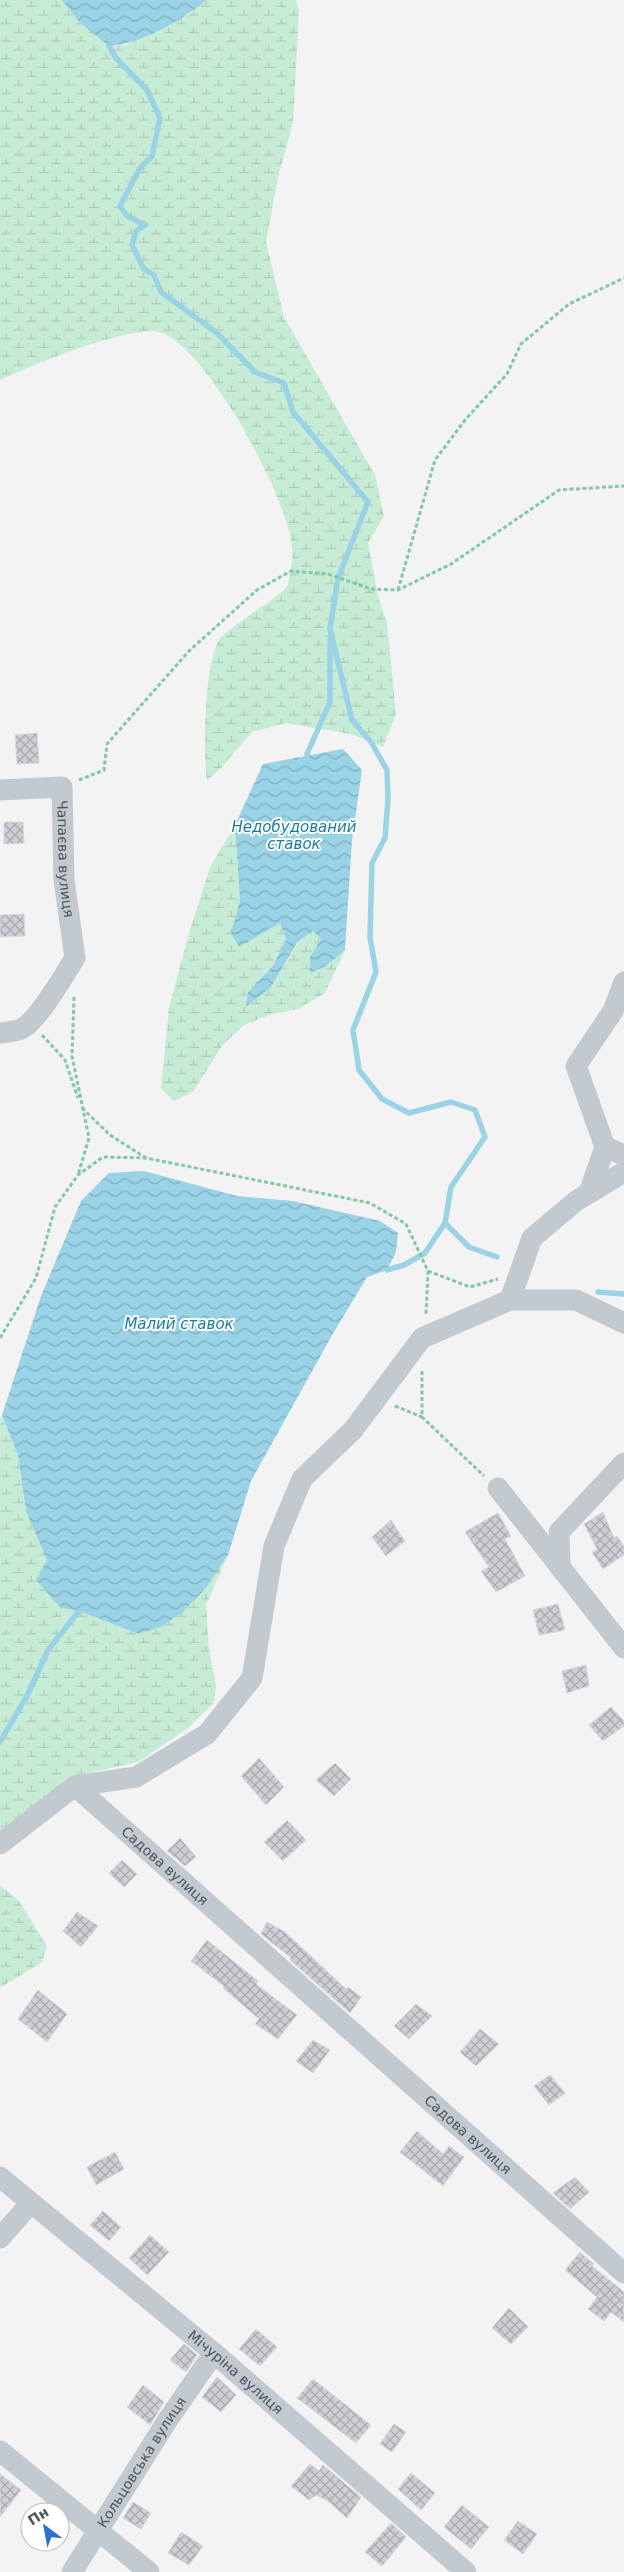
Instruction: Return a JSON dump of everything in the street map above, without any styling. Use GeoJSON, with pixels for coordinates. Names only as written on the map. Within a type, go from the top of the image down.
{"type":"FeatureCollection","features":[{"type":"Feature","properties":{"kind":"street","name":"Чапаєва вулиця"},"geometry":{"type":"LineString","coordinates":[[0,790],[62,787],[64,880],[74,958]]}},
{"type":"Feature","properties":{"kind":"street"},"geometry":{"type":"LineString","coordinates":[[0,1033],[24,1028],[48,999],[74,958]]}},
{"type":"Feature","properties":{"kind":"street"},"geometry":{"type":"LineString","coordinates":[[589,1193],[614,1151],[576,1066],[613,1011],[624,982]]}},
{"type":"Feature","properties":{"kind":"street"},"geometry":{"type":"LineString","coordinates":[[510,1300],[532,1238],[576,1201],[624,1172]]}},
{"type":"Feature","properties":{"kind":"street"},"geometry":{"type":"LineString","coordinates":[[0,1844],[75,1786],[136,1777],[207,1734],[252,1678],[274,1546],[302,1479],[353,1430],[422,1338],[510,1300],[576,1300],[624,1322]]}},
{"type":"Feature","properties":{"kind":"street"},"geometry":{"type":"LineString","coordinates":[[560,1565],[559,1532],[624,1463]]}},
{"type":"Feature","properties":{"kind":"street"},"geometry":{"type":"LineString","coordinates":[[498,1488],[624,1648]]}},
{"type":"Feature","properties":{"kind":"street","name":"Садова вулиця"},"geometry":{"type":"LineString","coordinates":[[75,1786],[624,2273]]}},
{"type":"Feature","properties":{"kind":"street","name":"Мічуріна вулиця"},"geometry":{"type":"LineString","coordinates":[[0,2177],[30,2204],[214,2353],[466,2572]]}},
{"type":"Feature","properties":{"kind":"street"},"geometry":{"type":"LineString","coordinates":[[0,2238],[30,2204]]}},
{"type":"Feature","properties":{"kind":"street","name":"Кольцовська вулиця"},"geometry":{"type":"LineString","coordinates":[[72,2572],[96,2531],[167,2421],[214,2353]]}},
{"type":"Feature","properties":{"kind":"street"},"geometry":{"type":"LineString","coordinates":[[0,2451],[96,2531],[149,2572]]}},
{"type":"Feature","properties":{"kind":"path"},"geometry":{"type":"LineString","coordinates":[[398,590],[435,460],[465,420],[507,374],[521,344],[569,304],[624,278]]}},
{"type":"Feature","properties":{"kind":"path"},"geometry":{"type":"LineString","coordinates":[[62,787],[104,770],[106,744],[189,651],[257,590],[291,571],[335,577],[371,589],[398,590],[451,564],[559,490],[624,486]]}},
{"type":"Feature","properties":{"kind":"path"},"geometry":{"type":"LineString","coordinates":[[74,958],[72,1056],[89,1138],[78,1175]]}},
{"type":"Feature","properties":{"kind":"path"},"geometry":{"type":"LineString","coordinates":[[24,1028],[34,1028],[65,1060],[82,1107],[110,1134],[146,1158]]}},
{"type":"Feature","properties":{"kind":"path"},"geometry":{"type":"LineString","coordinates":[[0,1338],[36,1278],[55,1207],[78,1175],[103,1157],[146,1158],[370,1203],[406,1224],[428,1271],[427,1309],[422,1338]]}},
{"type":"Feature","properties":{"kind":"path"},"geometry":{"type":"LineString","coordinates":[[428,1271],[470,1287],[520,1273]]}},
{"type":"Feature","properties":{"kind":"path"},"geometry":{"type":"LineString","coordinates":[[422,1367],[422,1417]]}},
{"type":"Feature","properties":{"kind":"path"},"geometry":{"type":"LineString","coordinates":[[377,1398],[422,1417],[498,1488]]}},
{"type":"Feature","properties":{"kind":"green space"},"geometry":{"type":"Polygon","coordinates":[[[0,0],[62,0],[80,23],[109,46],[126,45],[189,14],[207,0],[296,0],[299,10],[293,123],[278,177],[266,242],[284,317],[375,475],[384,516],[368,543],[378,596],[387,623],[396,714],[383,747],[351,734],[285,723],[252,732],[222,767],[207,781],[205,750],[206,708],[215,650],[224,635],[286,588],[292,559],[290,537],[280,505],[264,468],[244,429],[197,361],[174,340],[154,331],[138,332],[76,349],[0,380],[0,0]]]}},
{"type":"Feature","properties":{"kind":"green space"},"geometry":{"type":"Polygon","coordinates":[[[235,825],[240,900],[231,934],[263,931],[280,923],[286,939],[273,966],[248,992],[271,987],[298,943],[313,931],[321,939],[310,957],[326,966],[345,950],[325,993],[298,1009],[269,1015],[244,1025],[222,1046],[193,1092],[174,1101],[161,1088],[169,1007],[189,933],[210,867],[235,825]]]}},
{"type":"Feature","properties":{"kind":"green space"},"geometry":{"type":"Polygon","coordinates":[[[2,1415],[18,1455],[26,1511],[47,1560],[61,1608],[79,1611],[139,1634],[161,1627],[206,1588],[228,1555],[206,1605],[209,1649],[216,1685],[214,1703],[188,1728],[138,1762],[70,1777],[0,1831],[0,1418],[2,1415]]]}},
{"type":"Feature","properties":{"kind":"green space"},"geometry":{"type":"Polygon","coordinates":[[[0,1885],[19,1901],[47,1946],[42,1962],[0,1988],[0,1885]]]}},
{"type":"Feature","properties":{"kind":"water"},"geometry":{"type":"Polygon","coordinates":[[[62,0],[207,0],[161,30],[134,41],[109,46],[80,23],[62,0]]]}},
{"type":"Feature","properties":{"kind":"water","name":"Недобудований ставок"},"geometry":{"type":"Polygon","coordinates":[[[343,749],[362,770],[352,840],[345,950],[326,966],[310,973],[310,957],[321,939],[313,931],[297,943],[271,987],[246,1007],[248,992],[273,966],[286,939],[280,923],[239,947],[231,933],[240,900],[235,825],[263,764],[343,749]]]}},
{"type":"Feature","properties":{"kind":"water","name":"Малий ставок"},"geometry":{"type":"Polygon","coordinates":[[[144,1171],[237,1196],[293,1201],[380,1221],[398,1233],[396,1252],[387,1270],[367,1277],[331,1337],[251,1481],[228,1555],[206,1588],[183,1612],[161,1627],[139,1634],[79,1611],[61,1608],[36,1580],[47,1560],[26,1511],[18,1455],[2,1415],[41,1296],[81,1201],[109,1173],[144,1171]]]}},
{"type":"Feature","properties":{"kind":"building"},"geometry":{"type":"Polygon","coordinates":[[[37,733],[39,763],[17,764],[15,735],[37,733]]]}},
{"type":"Feature","properties":{"kind":"building"},"geometry":{"type":"Polygon","coordinates":[[[4,822],[23,822],[24,843],[4,844],[4,822]]]}},
{"type":"Feature","properties":{"kind":"building"},"geometry":{"type":"Polygon","coordinates":[[[24,914],[25,936],[0,937],[0,915],[24,914]]]}},
{"type":"Feature","properties":{"kind":"building"},"geometry":{"type":"Polygon","coordinates":[[[603,1512],[614,1538],[617,1536],[624,1546],[624,1555],[603,1569],[592,1552],[597,1549],[584,1524],[603,1512]]]}},
{"type":"Feature","properties":{"kind":"building"},"geometry":{"type":"Polygon","coordinates":[[[498,1513],[511,1536],[505,1539],[525,1576],[496,1592],[481,1571],[489,1567],[465,1532],[498,1513]]]}},
{"type":"Feature","properties":{"kind":"building"},"geometry":{"type":"Polygon","coordinates":[[[391,1520],[405,1541],[386,1556],[372,1537],[391,1520]]]}},
{"type":"Feature","properties":{"kind":"building"},"geometry":{"type":"Polygon","coordinates":[[[558,1604],[565,1630],[539,1635],[533,1610],[558,1604]]]}},
{"type":"Feature","properties":{"kind":"building"},"geometry":{"type":"Polygon","coordinates":[[[586,1665],[589,1686],[567,1693],[562,1671],[586,1665]]]}},
{"type":"Feature","properties":{"kind":"building"},"geometry":{"type":"Polygon","coordinates":[[[611,1707],[624,1721],[624,1726],[603,1741],[589,1725],[611,1707]]]}},
{"type":"Feature","properties":{"kind":"building"},"geometry":{"type":"Polygon","coordinates":[[[259,1758],[284,1787],[266,1805],[241,1776],[259,1758]]]}},
{"type":"Feature","properties":{"kind":"building"},"geometry":{"type":"Polygon","coordinates":[[[335,1763],[351,1779],[334,1796],[316,1780],[335,1763]]]}},
{"type":"Feature","properties":{"kind":"building"},"geometry":{"type":"Polygon","coordinates":[[[287,1820],[306,1840],[283,1861],[264,1842],[287,1820]]]}},
{"type":"Feature","properties":{"kind":"building"},"geometry":{"type":"Polygon","coordinates":[[[180,1838],[196,1857],[185,1866],[167,1851],[180,1838]]]}},
{"type":"Feature","properties":{"kind":"building"},"geometry":{"type":"Polygon","coordinates":[[[122,1860],[137,1874],[124,1887],[109,1873],[122,1860]]]}},
{"type":"Feature","properties":{"kind":"building"},"geometry":{"type":"Polygon","coordinates":[[[77,1912],[98,1926],[81,1947],[63,1931],[77,1912]]]}},
{"type":"Feature","properties":{"kind":"building"},"geometry":{"type":"Polygon","coordinates":[[[267,1922],[285,1932],[346,1989],[348,1987],[361,1997],[350,2013],[290,1960],[291,1958],[261,1934],[267,1922]]]}},
{"type":"Feature","properties":{"kind":"building"},"geometry":{"type":"Polygon","coordinates":[[[207,1940],[258,1981],[256,1984],[297,2015],[278,2039],[255,2024],[259,2019],[223,1988],[224,1986],[191,1961],[207,1940]]]}},
{"type":"Feature","properties":{"kind":"building"},"geometry":{"type":"Polygon","coordinates":[[[38,1990],[67,2014],[47,2042],[18,2019],[38,1990]]]}},
{"type":"Feature","properties":{"kind":"building"},"geometry":{"type":"Polygon","coordinates":[[[416,2004],[432,2016],[409,2039],[394,2026],[416,2004]]]}},
{"type":"Feature","properties":{"kind":"building"},"geometry":{"type":"Polygon","coordinates":[[[480,2029],[499,2044],[476,2066],[460,2052],[480,2029]]]}},
{"type":"Feature","properties":{"kind":"building"},"geometry":{"type":"Polygon","coordinates":[[[313,2040],[330,2050],[313,2073],[296,2061],[313,2040]]]}},
{"type":"Feature","properties":{"kind":"building"},"geometry":{"type":"Polygon","coordinates":[[[550,2075],[565,2093],[549,2105],[534,2086],[550,2075]]]}},
{"type":"Feature","properties":{"kind":"building"},"geometry":{"type":"Polygon","coordinates":[[[417,2131],[443,2154],[449,2146],[464,2157],[443,2186],[400,2152],[417,2131]]]}},
{"type":"Feature","properties":{"kind":"building"},"geometry":{"type":"Polygon","coordinates":[[[115,2152],[124,2169],[96,2185],[87,2167],[115,2152]]]}},
{"type":"Feature","properties":{"kind":"building"},"geometry":{"type":"Polygon","coordinates":[[[575,2177],[589,2192],[570,2209],[553,2193],[575,2177]]]}},
{"type":"Feature","properties":{"kind":"building"},"geometry":{"type":"Polygon","coordinates":[[[103,2211],[121,2227],[109,2241],[90,2225],[103,2211]]]}},
{"type":"Feature","properties":{"kind":"building"},"geometry":{"type":"Polygon","coordinates":[[[150,2235],[169,2252],[147,2275],[129,2258],[150,2235]]]}},
{"type":"Feature","properties":{"kind":"building"},"geometry":{"type":"Polygon","coordinates":[[[580,2252],[594,2264],[592,2266],[624,2292],[624,2322],[611,2312],[604,2321],[588,2309],[597,2297],[565,2270],[580,2252]]]}},
{"type":"Feature","properties":{"kind":"building"},"geometry":{"type":"Polygon","coordinates":[[[509,2308],[528,2327],[511,2344],[492,2328],[509,2308]]]}},
{"type":"Feature","properties":{"kind":"building"},"geometry":{"type":"Polygon","coordinates":[[[256,2329],[277,2347],[260,2366],[239,2349],[256,2329]]]}},
{"type":"Feature","properties":{"kind":"building"},"geometry":{"type":"Polygon","coordinates":[[[184,2344],[197,2355],[186,2372],[170,2360],[184,2344]]]}},
{"type":"Feature","properties":{"kind":"building"},"geometry":{"type":"Polygon","coordinates":[[[217,2377],[236,2395],[221,2412],[202,2397],[217,2377]]]}},
{"type":"Feature","properties":{"kind":"building"},"geometry":{"type":"Polygon","coordinates":[[[313,2379],[371,2425],[356,2443],[297,2398],[313,2379]]]}},
{"type":"Feature","properties":{"kind":"building"},"geometry":{"type":"Polygon","coordinates":[[[143,2385],[164,2402],[150,2425],[127,2407],[143,2385]]]}},
{"type":"Feature","properties":{"kind":"building"},"geometry":{"type":"Polygon","coordinates":[[[394,2424],[406,2432],[392,2452],[380,2444],[394,2424]]]}},
{"type":"Feature","properties":{"kind":"building"},"geometry":{"type":"Polygon","coordinates":[[[310,2464],[319,2471],[323,2465],[361,2497],[347,2518],[328,2501],[316,2495],[309,2500],[291,2486],[310,2464]]]}},
{"type":"Feature","properties":{"kind":"building"},"geometry":{"type":"Polygon","coordinates":[[[411,2473],[435,2493],[421,2510],[398,2489],[411,2473]]]}},
{"type":"Feature","properties":{"kind":"building"},"geometry":{"type":"Polygon","coordinates":[[[0,2474],[21,2490],[0,2517],[0,2474]]]}},
{"type":"Feature","properties":{"kind":"building"},"geometry":{"type":"Polygon","coordinates":[[[133,2502],[151,2513],[141,2529],[123,2518],[133,2502]]]}},
{"type":"Feature","properties":{"kind":"building"},"geometry":{"type":"Polygon","coordinates":[[[462,2505],[489,2527],[471,2549],[444,2527],[462,2505]]]}},
{"type":"Feature","properties":{"kind":"building"},"geometry":{"type":"Polygon","coordinates":[[[518,2521],[537,2534],[523,2554],[504,2540],[518,2521]]]}},
{"type":"Feature","properties":{"kind":"building"},"geometry":{"type":"Polygon","coordinates":[[[391,2523],[406,2537],[382,2566],[365,2552],[391,2523]]]}},
{"type":"Feature","properties":{"kind":"building"},"geometry":{"type":"Polygon","coordinates":[[[181,2532],[203,2546],[189,2565],[168,2553],[181,2532]]]}},
{"type":"Feature","properties":{"kind":"waterway"},"geometry":{"type":"LineString","coordinates":[[109,46],[116,58],[147,90],[160,118],[152,156],[140,168],[120,206],[127,216],[145,225],[136,231],[132,245],[144,269],[154,275],[161,292],[217,333],[255,372],[284,383],[293,412],[368,502],[338,578],[330,629],[352,720],[371,742],[387,770],[388,799],[385,838],[372,863],[370,937],[376,972],[353,1030],[359,1070],[382,1099],[409,1113],[451,1102],[475,1110],[485,1137],[451,1187],[445,1223],[425,1253],[404,1265],[387,1270]]}},
{"type":"Feature","properties":{"kind":"waterway"},"geometry":{"type":"LineString","coordinates":[[307,754],[330,702],[330,639]]}},
{"type":"Feature","properties":{"kind":"waterway"},"geometry":{"type":"LineString","coordinates":[[445,1223],[469,1247],[497,1257]]}},
{"type":"Feature","properties":{"kind":"waterway"},"geometry":{"type":"LineString","coordinates":[[598,1292],[624,1294]]}},
{"type":"Feature","properties":{"kind":"waterway"},"geometry":{"type":"LineString","coordinates":[[0,1742],[27,1696],[48,1650],[79,1611]]}}]}
